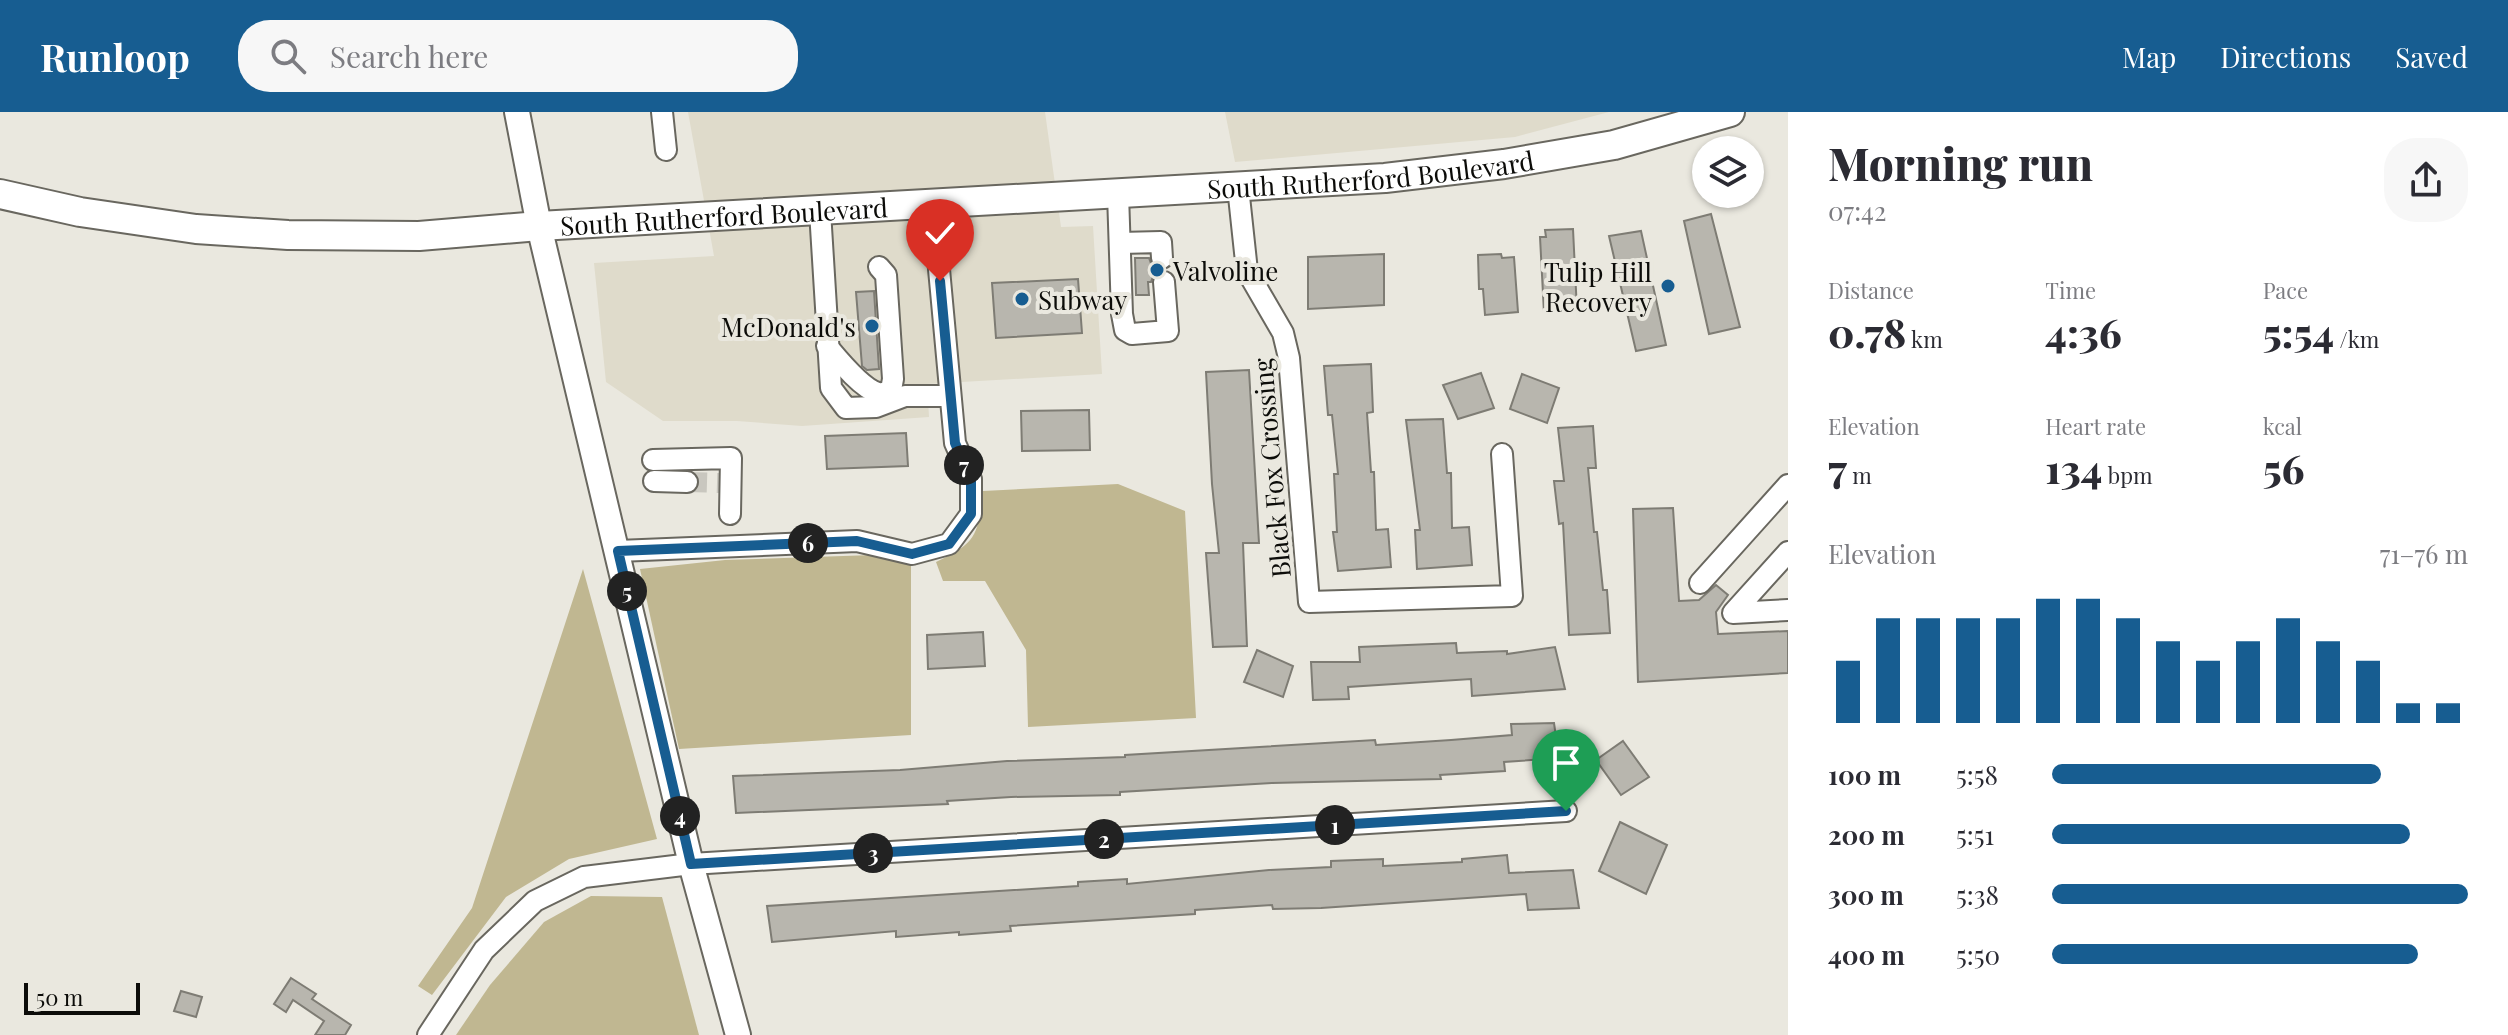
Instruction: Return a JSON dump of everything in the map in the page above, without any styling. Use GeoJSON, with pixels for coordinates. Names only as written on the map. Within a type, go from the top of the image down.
{"type":"FeatureCollection","features":[{"type":"Feature","properties":{"kind":"highway","name":"South Rutherford Boulevard"},"geometry":{"type":"LineString","coordinates":[[0,194],[80,212],[196,229],[288,235],[419,236],[539,226],[1385,178],[1504,164],[1614,145],[1730,112]]}},
{"type":"Feature","properties":{"kind":"main road"},"geometry":{"type":"LineString","coordinates":[[517,112],[539,226],[691,864],[738,1035]]}},
{"type":"Feature","properties":{"kind":"street"},"geometry":{"type":"LineString","coordinates":[[662,112],[666,150]]}},
{"type":"Feature","properties":{"kind":"street","name":"Black Fox Crossing"},"geometry":{"type":"LineString","coordinates":[[1238,187],[1247,271],[1283,333],[1289,358],[1309,602],[1512,596],[1502,454]]}},
{"type":"Feature","properties":{"kind":"street"},"geometry":{"type":"LineString","coordinates":[[1118,194],[1125,330],[1132,334],[1168,331],[1164,282]]}},
{"type":"Feature","properties":{"kind":"street"},"geometry":{"type":"LineString","coordinates":[[618,551],[857,541],[912,554],[949,544],[971,514],[971,479],[955,443],[933,204]]}},
{"type":"Feature","properties":{"kind":"street"},"geometry":{"type":"LineString","coordinates":[[820,211],[829,267],[827,351],[831,388],[846,408],[876,407],[896,393]]}},
{"type":"Feature","properties":{"kind":"street"},"geometry":{"type":"LineString","coordinates":[[1120,243],[1161,242],[1162,258]]}},
{"type":"Feature","properties":{"kind":"street"},"geometry":{"type":"LineString","coordinates":[[879,267],[886,275],[893,379],[891,390],[896,393]]}},
{"type":"Feature","properties":{"kind":"street"},"geometry":{"type":"LineString","coordinates":[[827,351],[876,393],[949,396]]}},
{"type":"Feature","properties":{"kind":"street"},"geometry":{"type":"LineString","coordinates":[[653,460],[731,458],[725,482],[730,514]]}},
{"type":"Feature","properties":{"kind":"street"},"geometry":{"type":"LineString","coordinates":[[654,481],[687,482]]}},
{"type":"Feature","properties":{"kind":"street"},"geometry":{"type":"LineString","coordinates":[[1700,583],[1788,485]]}},
{"type":"Feature","properties":{"kind":"street"},"geometry":{"type":"LineString","coordinates":[[1788,552],[1733,613],[1788,610]]}},
{"type":"Feature","properties":{"kind":"street"},"geometry":{"type":"LineString","coordinates":[[428,1035],[484,950],[535,901],[584,877],[691,864],[1566,811]]}},
{"type":"Feature","properties":{"kind":"shaded area"},"geometry":{"type":"Polygon","coordinates":[[[688,112],[1045,112],[1061,227],[1093,226],[1102,374],[927,384],[929,417],[802,426],[737,421],[663,421],[606,382],[594,263],[714,256],[688,112]]]}},
{"type":"Feature","properties":{"kind":"shaded area"},"geometry":{"type":"Polygon","coordinates":[[[1225,112],[1609,112],[1515,137],[1235,162],[1225,112]]]}},
{"type":"Feature","properties":{"kind":"shaded area"},"geometry":{"type":"Polygon","coordinates":[[[1118,484],[1185,511],[1196,718],[1028,727],[1026,650],[985,581],[943,581],[936,562],[960,549],[973,536],[983,491],[1118,484]]]}},
{"type":"Feature","properties":{"kind":"shaded area"},"geometry":{"type":"Polygon","coordinates":[[[873,555],[911,565],[911,735],[679,749],[640,569],[725,560],[873,555]]]}},
{"type":"Feature","properties":{"kind":"shaded area"},"geometry":{"type":"Polygon","coordinates":[[[583,569],[657,839],[569,859],[506,897],[432,995],[418,986],[472,908],[583,569]]]}},
{"type":"Feature","properties":{"kind":"shaded area"},"geometry":{"type":"Polygon","coordinates":[[[591,896],[662,897],[699,1035],[456,1035],[490,985],[544,922],[591,896]]]}},
{"type":"Feature","properties":{"kind":"building"},"geometry":{"type":"Polygon","coordinates":[[[1711,214],[1740,327],[1709,334],[1684,221],[1711,214]]]}},
{"type":"Feature","properties":{"kind":"building"},"geometry":{"type":"Polygon","coordinates":[[[1573,229],[1577,311],[1544,313],[1540,237],[1546,237],[1545,230],[1573,229]]]}},
{"type":"Feature","properties":{"kind":"building"},"geometry":{"type":"Polygon","coordinates":[[[1641,231],[1666,345],[1636,351],[1609,236],[1641,231]]]}},
{"type":"Feature","properties":{"kind":"building"},"geometry":{"type":"Polygon","coordinates":[[[1384,254],[1384,305],[1308,309],[1308,257],[1384,254]]]}},
{"type":"Feature","properties":{"kind":"building"},"geometry":{"type":"Polygon","coordinates":[[[1501,254],[1502,258],[1514,257],[1518,312],[1485,315],[1483,289],[1479,289],[1478,255],[1501,254]]]}},
{"type":"Feature","properties":{"kind":"building"},"geometry":{"type":"Polygon","coordinates":[[[1135,258],[1149,258],[1152,266],[1159,270],[1148,282],[1149,295],[1136,295],[1135,258]]]}},
{"type":"Feature","properties":{"kind":"building"},"geometry":{"type":"Polygon","coordinates":[[[1078,279],[1082,333],[996,338],[992,283],[1078,279]]]}},
{"type":"Feature","properties":{"kind":"building","name":"McDonald's"},"geometry":{"type":"Polygon","coordinates":[[[874,291],[879,369],[867,370],[862,366],[856,292],[874,291]]]}},
{"type":"Feature","properties":{"kind":"building"},"geometry":{"type":"Polygon","coordinates":[[[1371,364],[1373,412],[1367,413],[1371,472],[1374,472],[1376,530],[1388,529],[1391,567],[1338,571],[1333,532],[1337,532],[1334,474],[1338,474],[1324,366],[1371,364]]]}},
{"type":"Feature","properties":{"kind":"building"},"geometry":{"type":"Polygon","coordinates":[[[1249,370],[1259,543],[1243,543],[1247,646],[1213,647],[1206,553],[1219,553],[1206,372],[1249,370]]]}},
{"type":"Feature","properties":{"kind":"building"},"geometry":{"type":"Polygon","coordinates":[[[1481,373],[1494,408],[1458,419],[1443,385],[1481,373]]]}},
{"type":"Feature","properties":{"kind":"building"},"geometry":{"type":"Polygon","coordinates":[[[1522,374],[1559,388],[1547,423],[1510,409],[1522,374]]]}},
{"type":"Feature","properties":{"kind":"building"},"geometry":{"type":"Polygon","coordinates":[[[1089,410],[1090,450],[1022,451],[1021,411],[1089,410]]]}},
{"type":"Feature","properties":{"kind":"building"},"geometry":{"type":"Polygon","coordinates":[[[1443,419],[1447,473],[1451,473],[1452,528],[1469,527],[1472,565],[1417,569],[1415,530],[1420,530],[1406,420],[1443,419]]]}},
{"type":"Feature","properties":{"kind":"building"},"geometry":{"type":"Polygon","coordinates":[[[1593,426],[1596,468],[1588,468],[1603,590],[1607,590],[1610,633],[1569,635],[1563,523],[1559,524],[1554,481],[1564,481],[1558,428],[1593,426]]]}},
{"type":"Feature","properties":{"kind":"building"},"geometry":{"type":"Polygon","coordinates":[[[906,433],[908,466],[827,469],[825,436],[906,433]]]}},
{"type":"Feature","properties":{"kind":"building"},"geometry":{"type":"Polygon","coordinates":[[[1673,508],[1679,601],[1699,600],[1716,585],[1728,595],[1716,612],[1718,634],[1788,631],[1788,673],[1638,682],[1633,509],[1673,508]]]}},
{"type":"Feature","properties":{"kind":"building"},"geometry":{"type":"Polygon","coordinates":[[[983,632],[985,666],[928,669],[927,635],[983,632]]]}},
{"type":"Feature","properties":{"kind":"building"},"geometry":{"type":"Polygon","coordinates":[[[1456,643],[1457,653],[1507,651],[1507,654],[1555,647],[1565,689],[1472,696],[1471,679],[1348,687],[1349,699],[1313,700],[1311,662],[1360,662],[1359,647],[1456,643]]]}},
{"type":"Feature","properties":{"kind":"building"},"geometry":{"type":"Polygon","coordinates":[[[1257,650],[1293,666],[1283,697],[1244,682],[1257,650]]]}},
{"type":"Feature","properties":{"kind":"building"},"geometry":{"type":"Polygon","coordinates":[[[1554,723],[1559,758],[1504,762],[1505,771],[1440,775],[1441,779],[1272,783],[1120,792],[1120,795],[1011,797],[947,801],[948,804],[736,813],[733,776],[900,770],[1375,740],[1376,745],[1512,735],[1511,724],[1554,723]]]}},
{"type":"Feature","properties":{"kind":"building"},"geometry":{"type":"Polygon","coordinates":[[[1623,741],[1649,777],[1621,795],[1596,760],[1623,741]]]}},
{"type":"Feature","properties":{"kind":"building"},"geometry":{"type":"Polygon","coordinates":[[[1620,822],[1667,845],[1646,894],[1599,871],[1620,822]]]}},
{"type":"Feature","properties":{"kind":"building"},"geometry":{"type":"Polygon","coordinates":[[[1507,855],[1509,873],[1573,870],[1579,908],[1528,910],[1526,894],[1321,908],[1273,909],[1272,905],[1195,910],[1195,914],[1010,926],[1011,931],[959,935],[959,932],[896,937],[896,931],[772,942],[767,906],[1078,886],[1078,882],[1127,879],[1127,884],[1331,867],[1331,861],[1383,859],[1383,866],[1462,862],[1462,859],[1507,855]]]}},
{"type":"Feature","properties":{"kind":"building"},"geometry":{"type":"Polygon","coordinates":[[[291,978],[316,994],[312,999],[351,1025],[345,1035],[315,1035],[324,1021],[293,1000],[286,1012],[274,1004],[291,978]]]}},
{"type":"Feature","properties":{"kind":"building"},"geometry":{"type":"Polygon","coordinates":[[[181,991],[202,997],[196,1017],[174,1011],[181,991]]]}},
{"type":"Feature","properties":{"kind":"tunnel"},"geometry":{"type":"LineString","coordinates":[[687,482],[720,483]]}},
{"type":"Feature","properties":{"kind":"place","name":"Valvoline"},"geometry":{"type":"Point","coordinates":[1157,270]}},
{"type":"Feature","properties":{"kind":"place","name":"Tulip Hill Recovery"},"geometry":{"type":"Point","coordinates":[1668,286]}},
{"type":"Feature","properties":{"kind":"place","name":"Subway"},"geometry":{"type":"Point","coordinates":[1022,299]}},
{"type":"Feature","properties":{"kind":"place","name":"McDonald's"},"geometry":{"type":"Point","coordinates":[872,326]}},
{"type":"Feature","properties":{"kind":"route"},"geometry":{"type":"LineString","coordinates":[[940,281],[955,443],[971,479],[971,514],[949,544],[912,554],[857,541],[618,551],[691,864],[1566,811]]}}]}
